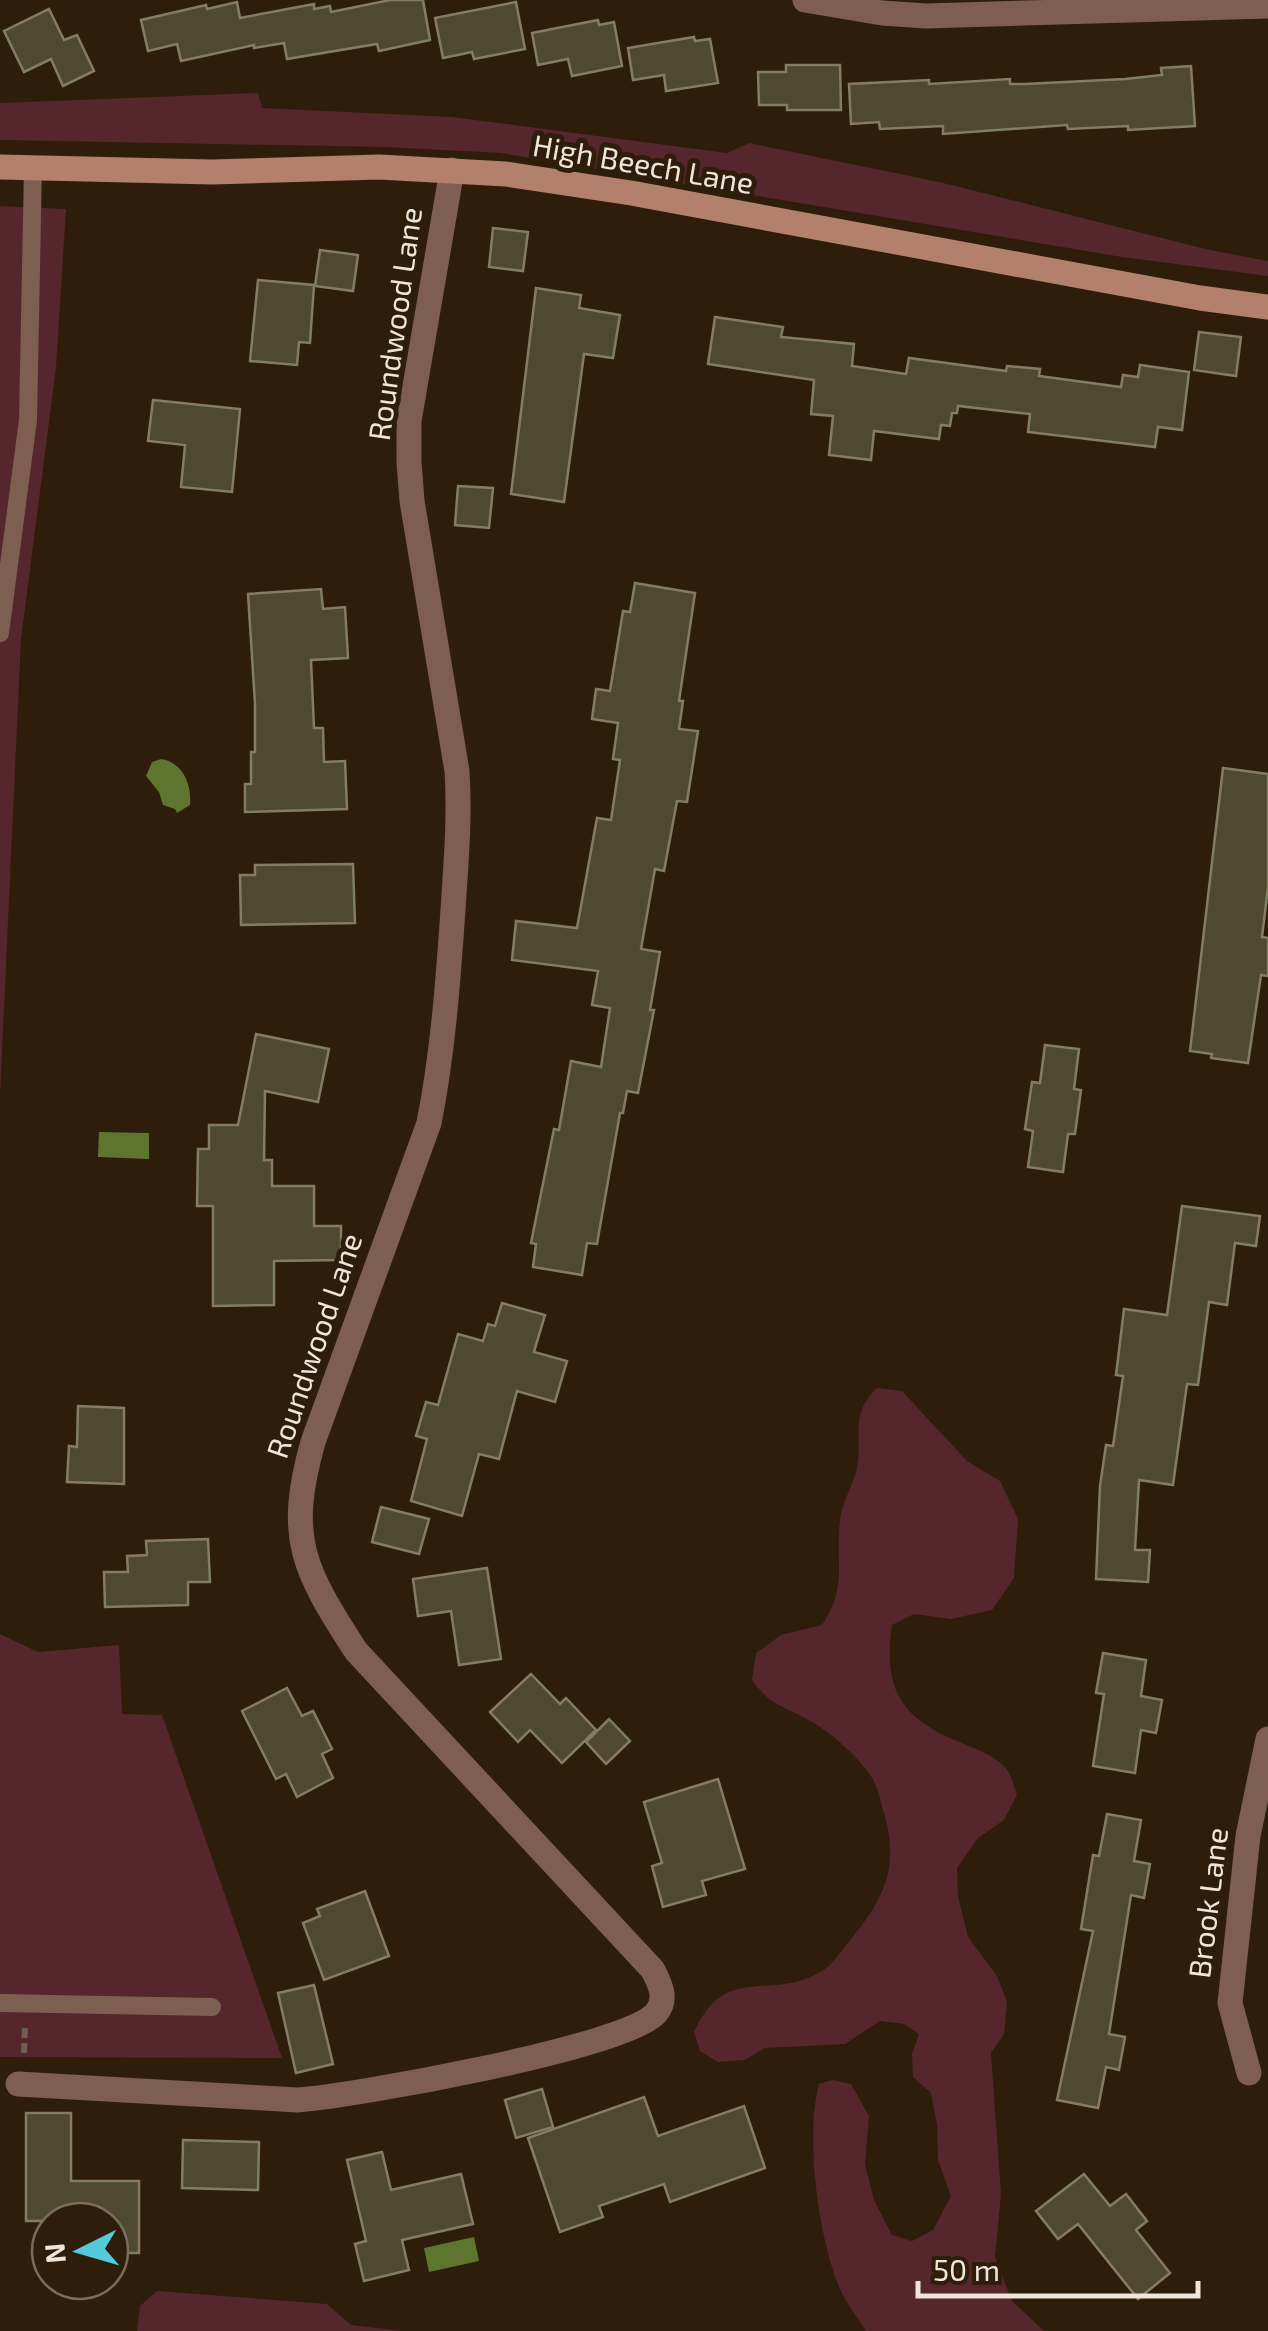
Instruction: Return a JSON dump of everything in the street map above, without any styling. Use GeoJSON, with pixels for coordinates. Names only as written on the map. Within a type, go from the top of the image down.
{"type":"FeatureCollection","features":[{"type":"Feature","properties":{"kind":"street"},"geometry":{"type":"LineString","coordinates":[[805,0],[926,16],[1110,5],[1268,6]]}},
{"type":"Feature","properties":{"kind":"street","name":"High Beech Lane"},"geometry":{"type":"LineString","coordinates":[[0,167],[212,172],[380,167],[506,174],[1268,307]]}},
{"type":"Feature","properties":{"kind":"street","name":"Roundwood Lane"},"geometry":{"type":"LineString","coordinates":[[22,2084],[298,2100],[330,2098],[474,2071],[589,2042],[630,2029],[654,2016],[662,2004],[662,1987],[653,1970],[356,1650],[326,1606],[303,1556],[298,1523],[302,1484],[314,1442],[428,1123],[447,1008],[460,808],[458,772],[412,501],[409,421],[452,170]]}},
{"type":"Feature","properties":{"kind":"street","name":"Brook Lane"},"geometry":{"type":"LineString","coordinates":[[1249,2073],[1230,2004],[1248,1836],[1268,1739]]}},
{"type":"Feature","properties":{"kind":"lane"},"geometry":{"type":"LineString","coordinates":[[0,633],[28,420],[33,167]]}},
{"type":"Feature","properties":{"kind":"lane"},"geometry":{"type":"LineString","coordinates":[[0,2004],[212,2006]]}},
{"type":"Feature","properties":{"kind":"path"},"geometry":{"type":"LineString","coordinates":[[22,2084],[26,2004]]}},
{"type":"Feature","properties":{"kind":"shaded area"},"geometry":{"type":"Polygon","coordinates":[[[258,93],[262,108],[452,117],[727,153],[749,143],[939,182],[1268,261],[1268,276],[1122,257],[501,153],[0,140],[0,103],[258,93]]]}},
{"type":"Feature","properties":{"kind":"shaded area"},"geometry":{"type":"Polygon","coordinates":[[[0,206],[66,209],[56,368],[21,639],[0,1096],[0,206]]]}},
{"type":"Feature","properties":{"kind":"shaded area"},"geometry":{"type":"Polygon","coordinates":[[[161,759],[175,765],[188,782],[190,805],[177,813],[163,805],[159,792],[146,776],[152,762],[161,759]]]}},
{"type":"Feature","properties":{"kind":"shaded area"},"geometry":{"type":"Polygon","coordinates":[[[99,1132],[149,1133],[149,1159],[98,1157],[99,1132]]]}},
{"type":"Feature","properties":{"kind":"shaded area"},"geometry":{"type":"Polygon","coordinates":[[[877,1388],[902,1391],[967,1461],[1000,1481],[1018,1519],[1014,1578],[992,1610],[951,1619],[914,1614],[892,1625],[890,1665],[899,1697],[909,1710],[937,1732],[1000,1763],[1009,1773],[1017,1795],[1004,1820],[978,1838],[957,1868],[958,1896],[968,1937],[997,1976],[1007,2002],[1004,2034],[991,2053],[1001,2194],[995,2257],[1012,2301],[1044,2331],[866,2331],[841,2290],[825,2239],[816,2185],[813,2130],[819,2084],[833,2080],[851,2084],[869,2116],[865,2164],[874,2200],[892,2235],[912,2241],[933,2230],[951,2196],[938,2160],[931,2093],[913,2077],[912,2054],[919,2034],[904,2024],[880,2021],[845,2044],[765,2048],[745,2060],[718,2062],[700,2051],[694,2032],[720,1997],[735,1990],[802,1980],[826,1968],[871,1912],[886,1881],[888,1830],[872,1779],[833,1737],[770,1700],[752,1680],[756,1653],[781,1635],[822,1625],[830,1611],[838,1586],[841,1513],[857,1468],[860,1416],[877,1388]]]}},
{"type":"Feature","properties":{"kind":"shaded area"},"geometry":{"type":"Polygon","coordinates":[[[0,1634],[38,1652],[119,1645],[122,1714],[162,1715],[282,2058],[0,2057],[0,1634]]]}},
{"type":"Feature","properties":{"kind":"shaded area"},"geometry":{"type":"Polygon","coordinates":[[[474,2237],[479,2261],[429,2272],[424,2248],[474,2237]]]}},
{"type":"Feature","properties":{"kind":"shaded area"},"geometry":{"type":"Polygon","coordinates":[[[157,2291],[327,2304],[351,2325],[402,2331],[137,2331],[140,2306],[157,2291]]]}},
{"type":"Feature","properties":{"kind":"building"},"geometry":{"type":"Polygon","coordinates":[[[390,0],[423,0],[430,40],[379,51],[377,44],[287,59],[284,43],[254,45],[181,61],[177,44],[148,51],[141,20],[237,2],[240,18],[314,4],[314,9],[330,6],[331,12],[390,0]]]}},
{"type":"Feature","properties":{"kind":"building"},"geometry":{"type":"Polygon","coordinates":[[[516,2],[525,49],[474,59],[472,52],[443,58],[435,18],[516,2]]]}},
{"type":"Feature","properties":{"kind":"building"},"geometry":{"type":"Polygon","coordinates":[[[49,9],[64,40],[77,35],[94,71],[63,86],[51,59],[24,72],[4,31],[49,9]]]}},
{"type":"Feature","properties":{"kind":"building"},"geometry":{"type":"Polygon","coordinates":[[[598,20],[599,25],[614,22],[622,66],[572,76],[568,59],[538,65],[532,33],[598,20]]]}},
{"type":"Feature","properties":{"kind":"building"},"geometry":{"type":"Polygon","coordinates":[[[694,37],[695,41],[710,39],[718,83],[666,91],[664,75],[633,80],[628,48],[694,37]]]}},
{"type":"Feature","properties":{"kind":"building"},"geometry":{"type":"Polygon","coordinates":[[[786,65],[840,65],[841,110],[787,110],[787,105],[759,105],[758,72],[786,72],[786,65]]]}},
{"type":"Feature","properties":{"kind":"building"},"geometry":{"type":"Polygon","coordinates":[[[1191,66],[1195,126],[1128,130],[1128,126],[1068,129],[1067,125],[943,134],[943,126],[880,129],[879,122],[851,124],[849,84],[1010,79],[1010,84],[1025,84],[1125,79],[1162,75],[1161,68],[1191,66]]]}},
{"type":"Feature","properties":{"kind":"building"},"geometry":{"type":"Polygon","coordinates":[[[493,228],[528,232],[523,271],[489,267],[493,228]]]}},
{"type":"Feature","properties":{"kind":"building"},"geometry":{"type":"Polygon","coordinates":[[[320,250],[358,255],[353,291],[315,286],[320,250]]]}},
{"type":"Feature","properties":{"kind":"building"},"geometry":{"type":"Polygon","coordinates":[[[258,280],[314,285],[310,343],[299,342],[297,365],[250,361],[258,280]]]}},
{"type":"Feature","properties":{"kind":"building"},"geometry":{"type":"Polygon","coordinates":[[[536,288],[581,295],[579,308],[620,315],[613,358],[584,354],[564,502],[511,494],[536,288]]]}},
{"type":"Feature","properties":{"kind":"building"},"geometry":{"type":"Polygon","coordinates":[[[715,317],[783,327],[781,337],[854,344],[852,366],[906,374],[909,358],[1006,371],[1007,366],[1040,369],[1039,376],[1121,387],[1123,375],[1138,377],[1140,365],[1189,372],[1182,430],[1158,427],[1155,447],[1028,432],[1030,414],[958,406],[950,426],[941,425],[939,439],[874,431],[871,460],[829,455],[833,416],[811,414],[814,380],[708,364],[715,317]]]}},
{"type":"Feature","properties":{"kind":"building"},"geometry":{"type":"Polygon","coordinates":[[[1199,332],[1241,337],[1236,376],[1194,370],[1199,332]]]}},
{"type":"Feature","properties":{"kind":"building"},"geometry":{"type":"Polygon","coordinates":[[[153,400],[240,409],[232,492],[181,487],[185,445],[148,441],[153,400]]]}},
{"type":"Feature","properties":{"kind":"building"},"geometry":{"type":"Polygon","coordinates":[[[458,486],[493,488],[489,528],[455,525],[458,486]]]}},
{"type":"Feature","properties":{"kind":"building"},"geometry":{"type":"Polygon","coordinates":[[[635,583],[695,593],[679,701],[683,701],[679,729],[698,731],[687,802],[677,801],[664,871],[655,869],[641,949],[660,952],[650,1010],[654,1010],[638,1093],[627,1091],[620,1113],[597,1244],[587,1243],[582,1275],[533,1267],[536,1244],[531,1243],[554,1129],[559,1130],[571,1061],[601,1067],[610,1008],[592,1005],[598,971],[512,960],[516,921],[577,928],[597,818],[611,820],[620,760],[613,759],[618,723],[592,719],[596,689],[610,691],[623,611],[630,612],[635,583]]]}},
{"type":"Feature","properties":{"kind":"building"},"geometry":{"type":"Polygon","coordinates":[[[321,589],[323,609],[345,607],[348,658],[311,660],[314,728],[323,728],[324,762],[345,761],[347,809],[245,812],[245,784],[251,784],[251,752],[255,752],[248,594],[321,589]]]}},
{"type":"Feature","properties":{"kind":"building"},"geometry":{"type":"Polygon","coordinates":[[[1223,768],[1268,774],[1268,887],[1262,937],[1268,938],[1268,976],[1261,975],[1248,1063],[1190,1051],[1223,768]]]}},
{"type":"Feature","properties":{"kind":"building"},"geometry":{"type":"Polygon","coordinates":[[[353,864],[355,923],[241,925],[240,875],[255,875],[255,865],[353,864]]]}},
{"type":"Feature","properties":{"kind":"building"},"geometry":{"type":"Polygon","coordinates":[[[256,1034],[329,1049],[318,1102],[265,1091],[264,1160],[272,1160],[272,1186],[314,1186],[314,1226],[341,1226],[341,1260],[274,1261],[274,1305],[213,1306],[213,1206],[197,1206],[198,1149],[209,1149],[209,1125],[238,1125],[256,1034]]]}},
{"type":"Feature","properties":{"kind":"building"},"geometry":{"type":"Polygon","coordinates":[[[1045,1045],[1079,1049],[1074,1089],[1081,1090],[1075,1134],[1068,1134],[1063,1172],[1028,1167],[1033,1131],[1025,1129],[1032,1082],[1040,1083],[1045,1045]]]}},
{"type":"Feature","properties":{"kind":"building"},"geometry":{"type":"Polygon","coordinates":[[[1182,1206],[1260,1216],[1256,1246],[1235,1243],[1227,1305],[1209,1302],[1198,1385],[1187,1384],[1173,1485],[1139,1480],[1135,1550],[1150,1550],[1148,1582],[1096,1579],[1100,1486],[1106,1445],[1113,1446],[1123,1376],[1116,1375],[1124,1309],[1167,1315],[1182,1206]]]}},
{"type":"Feature","properties":{"kind":"building"},"geometry":{"type":"Polygon","coordinates":[[[502,1303],[545,1315],[534,1352],[567,1361],[555,1402],[517,1391],[499,1459],[479,1454],[462,1516],[411,1501],[427,1439],[416,1436],[426,1402],[438,1405],[458,1334],[483,1341],[488,1324],[495,1326],[502,1303]]]}},
{"type":"Feature","properties":{"kind":"building"},"geometry":{"type":"Polygon","coordinates":[[[78,1406],[124,1408],[124,1484],[67,1482],[69,1446],[77,1447],[78,1406]]]}},
{"type":"Feature","properties":{"kind":"building"},"geometry":{"type":"Polygon","coordinates":[[[381,1507],[429,1519],[419,1554],[372,1542],[381,1507]]]}},
{"type":"Feature","properties":{"kind":"building"},"geometry":{"type":"Polygon","coordinates":[[[208,1539],[210,1582],[188,1582],[188,1605],[105,1607],[104,1572],[128,1572],[127,1556],[147,1555],[146,1541],[208,1539]]]}},
{"type":"Feature","properties":{"kind":"building"},"geometry":{"type":"Polygon","coordinates":[[[487,1568],[501,1659],[459,1665],[451,1611],[418,1616],[413,1579],[487,1568]]]}},
{"type":"Feature","properties":{"kind":"building"},"geometry":{"type":"Polygon","coordinates":[[[1103,1653],[1146,1660],[1141,1696],[1162,1700],[1156,1733],[1141,1730],[1135,1773],[1093,1766],[1104,1694],[1096,1693],[1103,1653]]]}},
{"type":"Feature","properties":{"kind":"building"},"geometry":{"type":"Polygon","coordinates":[[[531,1674],[560,1704],[566,1698],[596,1730],[562,1763],[530,1730],[518,1742],[490,1712],[531,1674]]]}},
{"type":"Feature","properties":{"kind":"building"},"geometry":{"type":"Polygon","coordinates":[[[287,1688],[302,1716],[313,1711],[332,1749],[322,1754],[333,1778],[297,1797],[286,1774],[276,1779],[242,1711],[287,1688]]]}},
{"type":"Feature","properties":{"kind":"building"},"geometry":{"type":"Polygon","coordinates":[[[609,1719],[630,1741],[606,1764],[586,1742],[609,1719]]]}},
{"type":"Feature","properties":{"kind":"building"},"geometry":{"type":"Polygon","coordinates":[[[718,1779],[745,1869],[702,1881],[706,1895],[663,1907],[652,1866],[662,1863],[644,1802],[718,1779]]]}},
{"type":"Feature","properties":{"kind":"building"},"geometry":{"type":"Polygon","coordinates":[[[1107,1814],[1141,1820],[1134,1861],[1150,1864],[1144,1898],[1131,1895],[1109,2034],[1125,2037],[1119,2070],[1106,2067],[1098,2108],[1057,2100],[1093,1931],[1081,1929],[1093,1855],[1099,1856],[1107,1814]]]}},
{"type":"Feature","properties":{"kind":"building"},"geometry":{"type":"Polygon","coordinates":[[[365,1891],[389,1956],[324,1980],[303,1923],[320,1916],[317,1909],[365,1891]]]}},
{"type":"Feature","properties":{"kind":"building"},"geometry":{"type":"Polygon","coordinates":[[[314,1985],[333,2064],[296,2073],[278,1993],[314,1985]]]}},
{"type":"Feature","properties":{"kind":"building"},"geometry":{"type":"Polygon","coordinates":[[[542,2089],[553,2127],[516,2138],[505,2100],[542,2089]]]}},
{"type":"Feature","properties":{"kind":"building"},"geometry":{"type":"Polygon","coordinates":[[[644,2097],[658,2136],[744,2106],[765,2168],[670,2202],[664,2184],[599,2206],[603,2217],[560,2232],[528,2138],[644,2097]]]}},
{"type":"Feature","properties":{"kind":"building"},"geometry":{"type":"Polygon","coordinates":[[[26,2113],[71,2113],[71,2181],[139,2181],[139,2253],[130,2253],[130,2201],[30,2201],[30,2221],[26,2221],[26,2113]]]}},
{"type":"Feature","properties":{"kind":"building"},"geometry":{"type":"Polygon","coordinates":[[[183,2140],[259,2142],[258,2190],[182,2188],[183,2140]]]}},
{"type":"Feature","properties":{"kind":"building"},"geometry":{"type":"Polygon","coordinates":[[[382,2152],[391,2190],[461,2174],[473,2224],[402,2240],[409,2270],[364,2281],[355,2244],[366,2241],[347,2160],[382,2152]]]}},
{"type":"Feature","properties":{"kind":"building"},"geometry":{"type":"Polygon","coordinates":[[[1084,2174],[1110,2206],[1126,2194],[1147,2221],[1136,2230],[1170,2273],[1138,2299],[1078,2224],[1058,2239],[1036,2211],[1084,2174]]]}}]}
